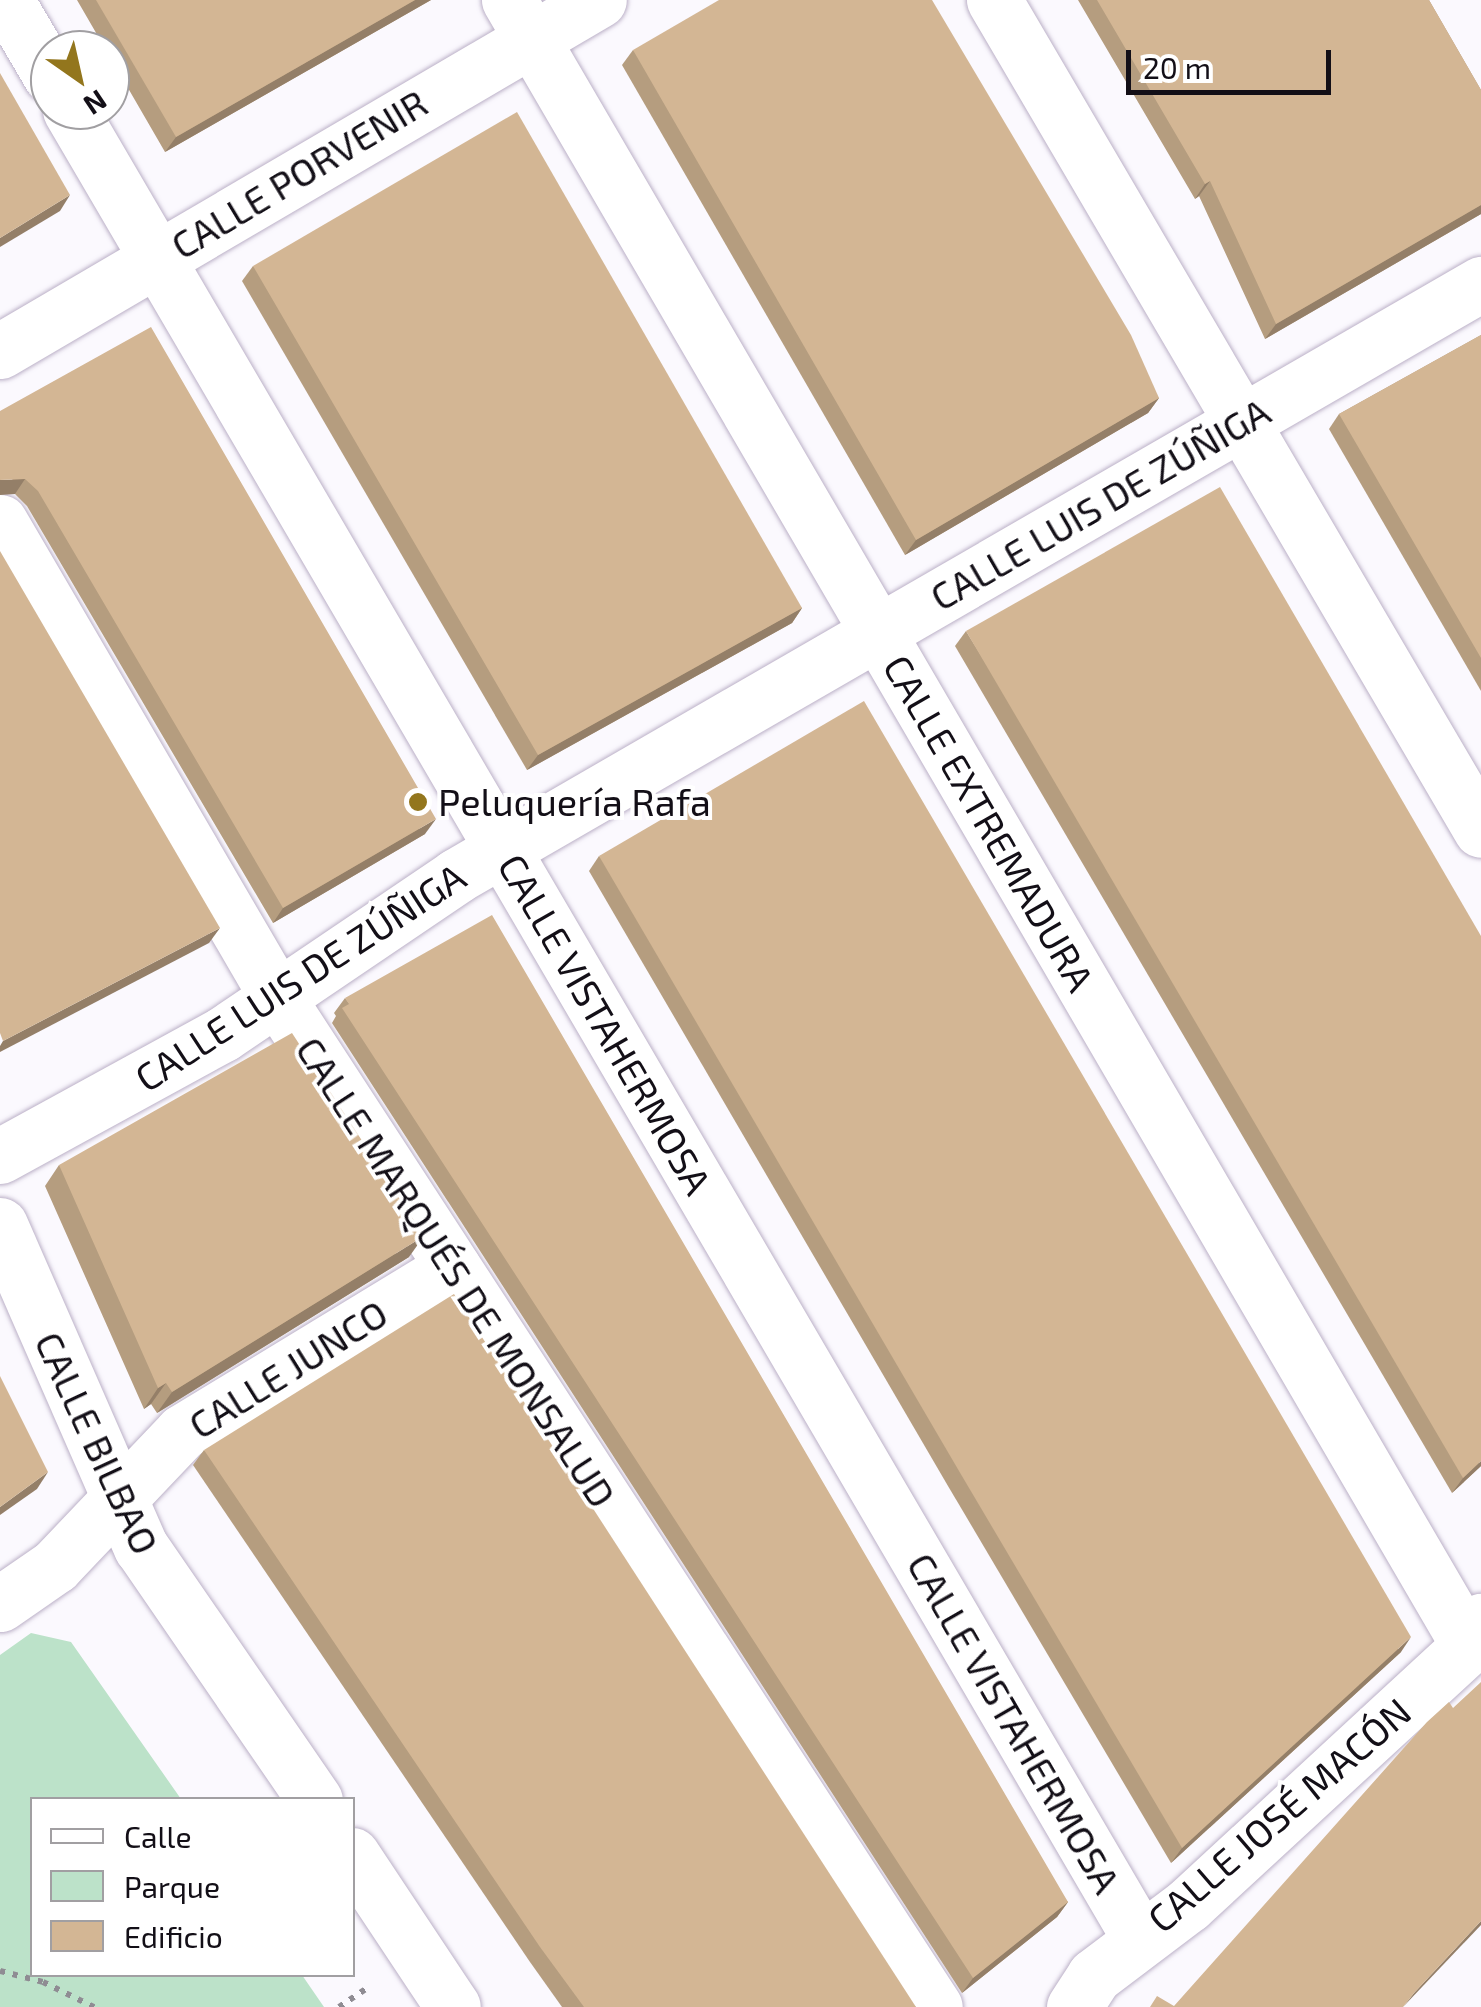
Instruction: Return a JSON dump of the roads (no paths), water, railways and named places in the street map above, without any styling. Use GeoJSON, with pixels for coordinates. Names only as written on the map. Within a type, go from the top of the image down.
{"type":"FeatureCollection","features":[{"type":"Feature","properties":{"kind":"street"},"geometry":{"type":"LineString","coordinates":[[6,0],[30,41]]}},
{"type":"Feature","properties":{"kind":"street","name":"CALLE PORVENIR"},"geometry":{"type":"LineString","coordinates":[[0,351],[157,258],[520,20],[600,0]]}},
{"type":"Feature","properties":{"kind":"street"},"geometry":{"type":"LineString","coordinates":[[994,0],[1481,830]]}},
{"type":"Feature","properties":{"kind":"street","name":"CALLE EXTREMADURA"},"geometry":{"type":"LineString","coordinates":[[520,20],[878,632],[1475,1633]]}},
{"type":"Feature","properties":{"kind":"street","name":"CALLE VISTAHERMOSA"},"geometry":{"type":"LineString","coordinates":[[82,130],[1139,1937]]}},
{"type":"Feature","properties":{"kind":"street","name":"CALLE LUIS DE ZÚÑIGA"},"geometry":{"type":"LineString","coordinates":[[0,1156],[223,1034],[503,848],[1481,284]]}},
{"type":"Feature","properties":{"kind":"street","name":"CALLE MARQUÉS DE MONSALUD"},"geometry":{"type":"LineString","coordinates":[[0,522],[276,997],[935,2007]]}},
{"type":"Feature","properties":{"kind":"street","name":"CALLE BILBAO"},"geometry":{"type":"LineString","coordinates":[[0,1225],[118,1502],[141,1547],[313,1797]]}},
{"type":"Feature","properties":{"kind":"street","name":"CALLE JUNCO"},"geometry":{"type":"LineString","coordinates":[[0,1604],[55,1566],[182,1432],[453,1267]]}},
{"type":"Feature","properties":{"kind":"street","name":"CALLE JOSÉ MACÓN"},"geometry":{"type":"LineString","coordinates":[[1074,2007],[1094,1976],[1139,1937],[1188,1905],[1475,1633]]}},
{"type":"Feature","properties":{"kind":"street"},"geometry":{"type":"LineString","coordinates":[[355,1860],[453,2007]]}},
{"type":"Feature","properties":{"kind":"place","name":"Peluquería Rafa"},"geometry":{"type":"Point","coordinates":[418,802]}}]}
